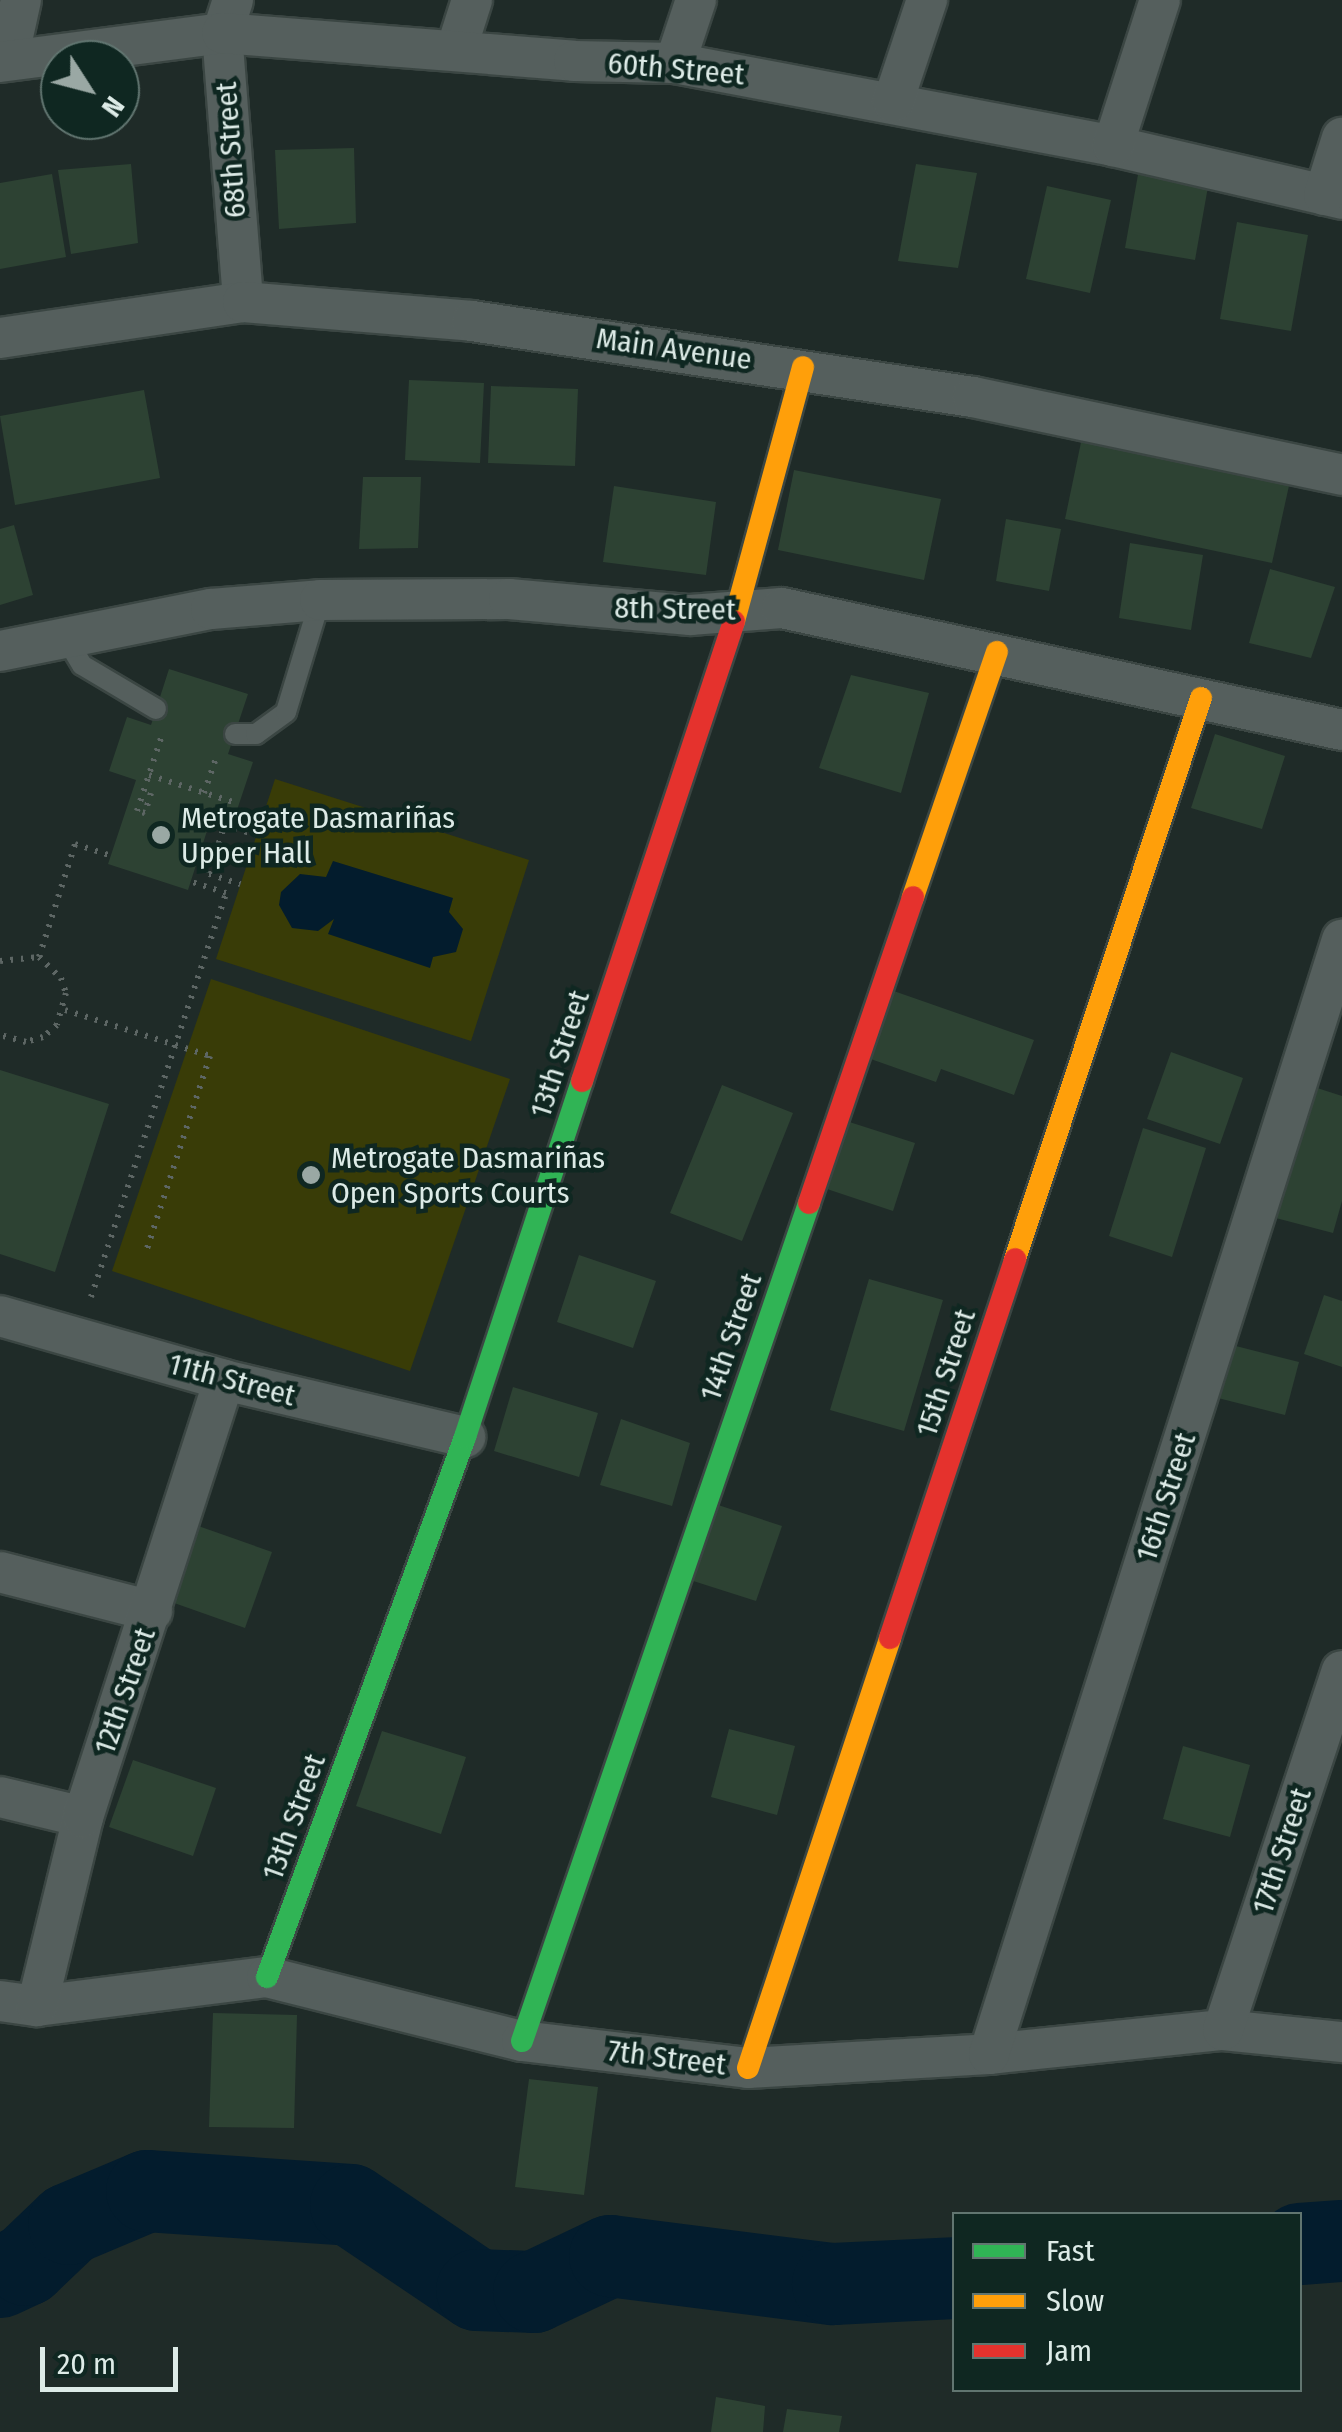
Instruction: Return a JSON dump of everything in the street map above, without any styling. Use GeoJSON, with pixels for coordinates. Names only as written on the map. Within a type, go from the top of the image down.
{"type":"FeatureCollection","features":[{"type":"Feature","properties":{"kind":"street"},"geometry":{"type":"LineString","coordinates":[[4,60],[21,0]]}},
{"type":"Feature","properties":{"kind":"street"},"geometry":{"type":"LineString","coordinates":[[457,48],[472,0]]}},
{"type":"Feature","properties":{"kind":"street"},"geometry":{"type":"LineString","coordinates":[[675,63],[696,0]]}},
{"type":"Feature","properties":{"kind":"street"},"geometry":{"type":"LineString","coordinates":[[893,102],[927,0]]}},
{"type":"Feature","properties":{"kind":"street"},"geometry":{"type":"LineString","coordinates":[[1113,146],[1160,0]]}},
{"type":"Feature","properties":{"kind":"street","name":"60th Street"},"geometry":{"type":"LineString","coordinates":[[4,60],[228,16],[574,62],[675,63],[1113,146],[1333,197]]}},
{"type":"Feature","properties":{"kind":"street","name":"68th Street"},"geometry":{"type":"LineString","coordinates":[[228,16],[243,302]]}},
{"type":"Feature","properties":{"kind":"street"},"geometry":{"type":"LineString","coordinates":[[1333,197],[1342,138]]}},
{"type":"Feature","properties":{"kind":"street","name":"Main Avenue"},"geometry":{"type":"LineString","coordinates":[[0,338],[243,302],[472,321],[802,367],[1342,476]]}},
{"type":"Feature","properties":{"kind":"street","name":"13th Street"},"geometry":{"type":"LineString","coordinates":[[267,1977],[465,1437],[737,612],[802,367]]}},
{"type":"Feature","properties":{"kind":"street","name":"8th Street"},"geometry":{"type":"LineString","coordinates":[[0,651],[64,635],[211,609],[320,600],[509,599],[690,615],[782,608],[1342,730]]}},
{"type":"Feature","properties":{"kind":"street","name":"14th Street"},"geometry":{"type":"LineString","coordinates":[[522,2041],[997,652]]}},
{"type":"Feature","properties":{"kind":"street","name":"15th Street"},"geometry":{"type":"LineString","coordinates":[[748,2068],[1202,698]]}},
{"type":"Feature","properties":{"kind":"street","name":"16th Street"},"geometry":{"type":"LineString","coordinates":[[990,2054],[1342,940]]}},
{"type":"Feature","properties":{"kind":"street","name":"11th Street"},"geometry":{"type":"LineString","coordinates":[[0,1316],[224,1380],[465,1437]]}},
{"type":"Feature","properties":{"kind":"street","name":"12th Street"},"geometry":{"type":"LineString","coordinates":[[19,2004],[152,1611],[224,1380]]}},
{"type":"Feature","properties":{"kind":"street"},"geometry":{"type":"LineString","coordinates":[[0,1572],[152,1611]]}},
{"type":"Feature","properties":{"kind":"street","name":"17th Street"},"geometry":{"type":"LineString","coordinates":[[1222,2030],[1342,1671]]}},
{"type":"Feature","properties":{"kind":"street"},"geometry":{"type":"LineString","coordinates":[[0,1797],[82,1817]]}},
{"type":"Feature","properties":{"kind":"street","name":"7th Street"},"geometry":{"type":"LineString","coordinates":[[19,2004],[267,1977],[522,2041],[748,2068],[990,2054],[1222,2030],[1342,2042]]}},
{"type":"Feature","properties":{"kind":"lane"},"geometry":{"type":"LineString","coordinates":[[235,734],[256,734],[286,712],[320,600]]}},
{"type":"Feature","properties":{"kind":"lane"},"geometry":{"type":"LineString","coordinates":[[64,635],[82,665],[156,709]]}},
{"type":"Feature","properties":{"kind":"path"},"geometry":{"type":"LineString","coordinates":[[151,793],[144,814],[137,811],[160,740]]}},
{"type":"Feature","properties":{"kind":"path"},"geometry":{"type":"LineString","coordinates":[[204,793],[216,759]]}},
{"type":"Feature","properties":{"kind":"path"},"geometry":{"type":"LineString","coordinates":[[149,775],[232,802]]}},
{"type":"Feature","properties":{"kind":"path"},"geometry":{"type":"LineString","coordinates":[[229,811],[209,874],[240,884]]}},
{"type":"Feature","properties":{"kind":"path"},"geometry":{"type":"LineString","coordinates":[[225,825],[256,835]]}},
{"type":"Feature","properties":{"kind":"path"},"geometry":{"type":"LineString","coordinates":[[38,957],[75,844],[111,856]]}},
{"type":"Feature","properties":{"kind":"path"},"geometry":{"type":"LineString","coordinates":[[78,1336],[226,893],[190,882]]}},
{"type":"Feature","properties":{"kind":"path"},"geometry":{"type":"LineString","coordinates":[[0,961],[38,957],[62,978],[65,1010],[43,1037],[26,1042],[0,1035]]}},
{"type":"Feature","properties":{"kind":"path"},"geometry":{"type":"LineString","coordinates":[[65,1010],[210,1056],[146,1252]]}},
{"type":"Feature","properties":{"kind":"shaded area"},"geometry":{"type":"Polygon","coordinates":[[[275,779],[529,860],[471,1041],[216,959],[275,779]]]}},
{"type":"Feature","properties":{"kind":"shaded area","name":"Metrogate Dasmariñas Open Sports Courts"},"geometry":{"type":"Polygon","coordinates":[[[211,979],[510,1079],[410,1371],[112,1271],[211,979]]]}},
{"type":"Feature","properties":{"kind":"water"},"geometry":{"type":"Polygon","coordinates":[[[333,861],[453,898],[449,912],[463,929],[456,952],[433,957],[430,968],[328,934],[334,919],[318,931],[292,928],[279,905],[281,892],[300,874],[326,877],[333,861]]]}},
{"type":"Feature","properties":{"kind":"building"},"geometry":{"type":"Polygon","coordinates":[[[354,148],[356,223],[279,229],[275,150],[354,148]]]}},
{"type":"Feature","properties":{"kind":"building"},"geometry":{"type":"Polygon","coordinates":[[[131,164],[138,243],[71,254],[58,170],[131,164]]]}},
{"type":"Feature","properties":{"kind":"building"},"geometry":{"type":"Polygon","coordinates":[[[916,164],[977,173],[958,268],[898,261],[916,164]]]}},
{"type":"Feature","properties":{"kind":"building"},"geometry":{"type":"Polygon","coordinates":[[[1139,169],[1209,181],[1195,260],[1125,248],[1139,169]]]}},
{"type":"Feature","properties":{"kind":"building"},"geometry":{"type":"Polygon","coordinates":[[[52,174],[66,257],[0,269],[0,183],[52,174]]]}},
{"type":"Feature","properties":{"kind":"building"},"geometry":{"type":"Polygon","coordinates":[[[1047,186],[1111,200],[1090,293],[1026,279],[1047,186]]]}},
{"type":"Feature","properties":{"kind":"building"},"geometry":{"type":"Polygon","coordinates":[[[1237,222],[1308,235],[1291,331],[1220,319],[1237,222]]]}},
{"type":"Feature","properties":{"kind":"building"},"geometry":{"type":"Polygon","coordinates":[[[409,380],[484,383],[480,463],[405,460],[409,380]]]}},
{"type":"Feature","properties":{"kind":"building"},"geometry":{"type":"Polygon","coordinates":[[[491,386],[578,389],[575,466],[488,463],[491,386]]]}},
{"type":"Feature","properties":{"kind":"building"},"geometry":{"type":"Polygon","coordinates":[[[144,390],[160,478],[15,505],[0,416],[144,390]]]}},
{"type":"Feature","properties":{"kind":"building"},"geometry":{"type":"Polygon","coordinates":[[[1084,428],[1292,472],[1272,563],[1065,519],[1084,428]]]}},
{"type":"Feature","properties":{"kind":"building"},"geometry":{"type":"Polygon","coordinates":[[[794,470],[941,499],[924,580],[778,550],[794,470]]]}},
{"type":"Feature","properties":{"kind":"building"},"geometry":{"type":"Polygon","coordinates":[[[363,477],[421,477],[418,548],[359,549],[363,477]]]}},
{"type":"Feature","properties":{"kind":"building"},"geometry":{"type":"Polygon","coordinates":[[[614,486],[716,502],[706,575],[603,562],[614,486]]]}},
{"type":"Feature","properties":{"kind":"building"},"geometry":{"type":"Polygon","coordinates":[[[1006,519],[1061,529],[1049,591],[996,581],[1006,519]]]}},
{"type":"Feature","properties":{"kind":"building"},"geometry":{"type":"Polygon","coordinates":[[[14,525],[33,595],[0,605],[0,529],[14,525]]]}},
{"type":"Feature","properties":{"kind":"building"},"geometry":{"type":"Polygon","coordinates":[[[1130,543],[1203,555],[1191,630],[1119,618],[1130,543]]]}},
{"type":"Feature","properties":{"kind":"building"},"geometry":{"type":"Polygon","coordinates":[[[1270,569],[1335,587],[1311,658],[1249,643],[1270,569]]]}},
{"type":"Feature","properties":{"kind":"building"},"geometry":{"type":"Polygon","coordinates":[[[169,669],[248,694],[228,754],[253,762],[236,813],[215,806],[188,890],[108,864],[136,780],[109,771],[127,717],[151,725],[169,669]]]}},
{"type":"Feature","properties":{"kind":"building"},"geometry":{"type":"Polygon","coordinates":[[[851,675],[929,693],[901,793],[819,768],[851,675]]]}},
{"type":"Feature","properties":{"kind":"building"},"geometry":{"type":"Polygon","coordinates":[[[1215,734],[1285,756],[1262,829],[1191,808],[1215,734]]]}},
{"type":"Feature","properties":{"kind":"building"},"geometry":{"type":"Polygon","coordinates":[[[888,989],[1034,1040],[1014,1095],[941,1069],[936,1082],[865,1057],[888,989]]]}},
{"type":"Feature","properties":{"kind":"building"},"geometry":{"type":"Polygon","coordinates":[[[1171,1052],[1243,1078],[1220,1144],[1147,1119],[1171,1052]]]}},
{"type":"Feature","properties":{"kind":"building"},"geometry":{"type":"Polygon","coordinates":[[[0,1070],[109,1104],[55,1272],[0,1254],[0,1070]]]}},
{"type":"Feature","properties":{"kind":"building"},"geometry":{"type":"Polygon","coordinates":[[[722,1085],[793,1113],[742,1241],[670,1213],[722,1085]]]}},
{"type":"Feature","properties":{"kind":"building"},"geometry":{"type":"Polygon","coordinates":[[[1314,1087],[1342,1096],[1342,1201],[1333,1233],[1272,1217],[1314,1087]]]}},
{"type":"Feature","properties":{"kind":"building"},"geometry":{"type":"Polygon","coordinates":[[[840,1119],[915,1143],[893,1211],[818,1186],[840,1119]]]}},
{"type":"Feature","properties":{"kind":"building"},"geometry":{"type":"Polygon","coordinates":[[[1143,1128],[1206,1148],[1172,1257],[1109,1236],[1143,1128]]]}},
{"type":"Feature","properties":{"kind":"building"},"geometry":{"type":"Polygon","coordinates":[[[579,1255],[656,1281],[633,1348],[557,1322],[579,1255]]]}},
{"type":"Feature","properties":{"kind":"building"},"geometry":{"type":"Polygon","coordinates":[[[869,1279],[943,1300],[904,1431],[830,1410],[869,1279]]]}},
{"type":"Feature","properties":{"kind":"building"},"geometry":{"type":"Polygon","coordinates":[[[1324,1295],[1342,1301],[1342,1367],[1304,1354],[1324,1295]]]}},
{"type":"Feature","properties":{"kind":"building"},"geometry":{"type":"Polygon","coordinates":[[[1232,1345],[1299,1362],[1285,1415],[1218,1398],[1232,1345]]]}},
{"type":"Feature","properties":{"kind":"building"},"geometry":{"type":"Polygon","coordinates":[[[513,1387],[598,1413],[579,1477],[494,1451],[513,1387]]]}},
{"type":"Feature","properties":{"kind":"building"},"geometry":{"type":"Polygon","coordinates":[[[621,1419],[690,1443],[672,1506],[600,1485],[621,1419]]]}},
{"type":"Feature","properties":{"kind":"building"},"geometry":{"type":"Polygon","coordinates":[[[712,1503],[782,1526],[756,1601],[687,1579],[712,1503]]]}},
{"type":"Feature","properties":{"kind":"building"},"geometry":{"type":"Polygon","coordinates":[[[187,1522],[272,1552],[245,1628],[160,1598],[187,1522]]]}},
{"type":"Feature","properties":{"kind":"building"},"geometry":{"type":"Polygon","coordinates":[[[729,1729],[795,1746],[777,1815],[711,1797],[729,1729]]]}},
{"type":"Feature","properties":{"kind":"building"},"geometry":{"type":"Polygon","coordinates":[[[382,1731],[466,1757],[441,1834],[356,1806],[382,1731]]]}},
{"type":"Feature","properties":{"kind":"building"},"geometry":{"type":"Polygon","coordinates":[[[1183,1746],[1250,1765],[1230,1837],[1163,1819],[1183,1746]]]}},
{"type":"Feature","properties":{"kind":"building"},"geometry":{"type":"Polygon","coordinates":[[[133,1760],[216,1788],[193,1856],[109,1827],[133,1760]]]}},
{"type":"Feature","properties":{"kind":"building"},"geometry":{"type":"Polygon","coordinates":[[[213,2013],[297,2015],[294,2128],[209,2127],[213,2013]]]}},
{"type":"Feature","properties":{"kind":"building"},"geometry":{"type":"Polygon","coordinates":[[[529,2079],[598,2087],[584,2195],[515,2187],[529,2079]]]}},
{"type":"Feature","properties":{"kind":"building"},"geometry":{"type":"Polygon","coordinates":[[[716,2397],[765,2406],[763,2432],[711,2432],[716,2397]]]}},
{"type":"Feature","properties":{"kind":"building"},"geometry":{"type":"Polygon","coordinates":[[[787,2409],[842,2416],[839,2432],[783,2432],[787,2409]]]}},
{"type":"Feature","properties":{"kind":"waterway"},"geometry":{"type":"LineString","coordinates":[[0,2277],[26,2265],[69,2224],[147,2191],[351,2205],[477,2290],[534,2292],[610,2256],[833,2284],[952,2278]]}},
{"type":"Feature","properties":{"kind":"waterway"},"geometry":{"type":"LineString","coordinates":[[1302,2244],[1342,2241]]}},
{"type":"Feature","properties":{"kind":"traffic: fast"},"geometry":{"type":"LineString","coordinates":[[267,1977],[465,1437],[582,1081]]}},
{"type":"Feature","properties":{"kind":"traffic: fast"},"geometry":{"type":"LineString","coordinates":[[522,2041],[809,1203]]}},
{"type":"Feature","properties":{"kind":"traffic: slow"},"geometry":{"type":"LineString","coordinates":[[734,621],[803,367]]}},
{"type":"Feature","properties":{"kind":"traffic: slow"},"geometry":{"type":"LineString","coordinates":[[913,897],[997,652]]}},
{"type":"Feature","properties":{"kind":"traffic: slow"},"geometry":{"type":"LineString","coordinates":[[1015,1259],[1201,698]]}},
{"type":"Feature","properties":{"kind":"traffic: slow"},"geometry":{"type":"LineString","coordinates":[[748,2068],[890,1638]]}},
{"type":"Feature","properties":{"kind":"traffic: jam"},"geometry":{"type":"LineString","coordinates":[[582,1081],[734,621]]}},
{"type":"Feature","properties":{"kind":"traffic: jam"},"geometry":{"type":"LineString","coordinates":[[809,1203],[913,897]]}},
{"type":"Feature","properties":{"kind":"traffic: jam"},"geometry":{"type":"LineString","coordinates":[[890,1638],[1015,1259]]}},
{"type":"Feature","properties":{"kind":"place","name":"Metrogate Dasmariñas Upper Hall"},"geometry":{"type":"Point","coordinates":[161,835]}},
{"type":"Feature","properties":{"kind":"place","name":"Metrogate Dasmariñas Open Sports Courts"},"geometry":{"type":"Point","coordinates":[311,1175]}}]}
